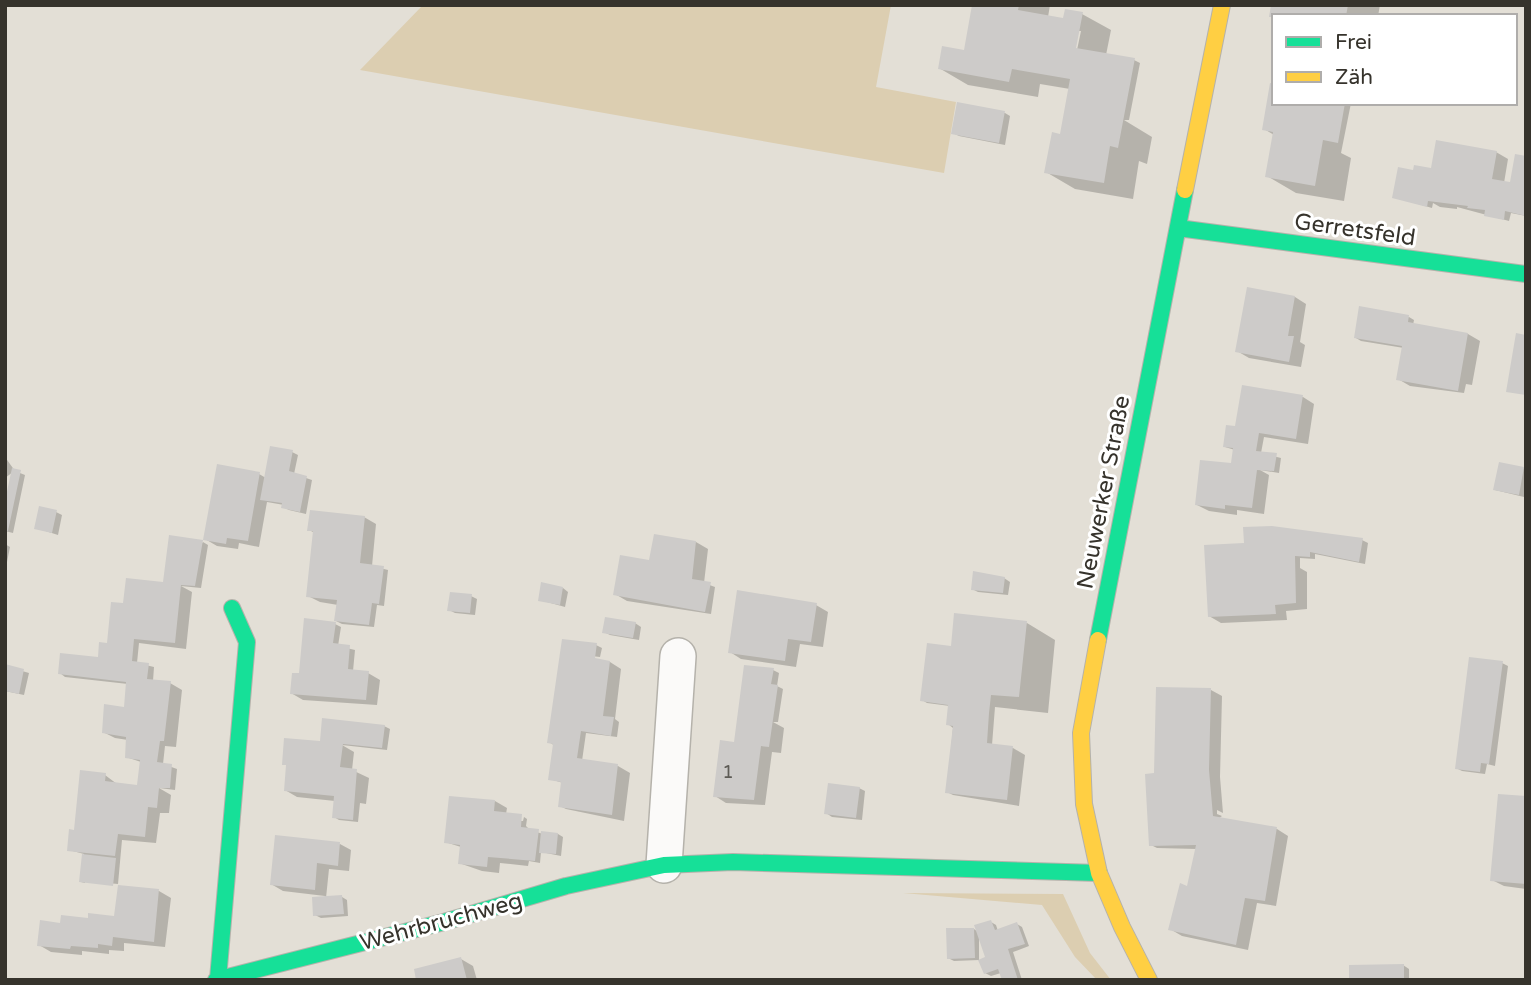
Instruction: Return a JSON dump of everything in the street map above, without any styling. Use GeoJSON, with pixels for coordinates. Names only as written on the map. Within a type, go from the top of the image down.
{"type":"FeatureCollection","features":[{"type":"Feature","properties":{"kind":"street","name":"Neuwerker Straße"},"geometry":{"type":"LineString","coordinates":[[1149,980],[1099,873],[1084,804],[1081,733],[1222,5]]}},
{"type":"Feature","properties":{"kind":"street","name":"Gerretsfeld"},"geometry":{"type":"LineString","coordinates":[[1178,228],[1526,274]]}},
{"type":"Feature","properties":{"kind":"street","name":"Wehrbruchweg"},"geometry":{"type":"LineString","coordinates":[[232,608],[247,642],[217,980],[444,922],[566,887],[664,865],[733,862],[1099,873]]}},
{"type":"Feature","properties":{"kind":"street"},"geometry":{"type":"LineString","coordinates":[[664,865],[678,656]]}},
{"type":"Feature","properties":{"kind":"shaded area"},"geometry":{"type":"Polygon","coordinates":[[[423,5],[891,5],[876,87],[956,102],[944,173],[360,70],[423,5]]]}},
{"type":"Feature","properties":{"kind":"shaded area"},"geometry":{"type":"Polygon","coordinates":[[[903,893],[1063,894],[1090,953],[1111,980],[1097,980],[1075,957],[1042,905],[903,893]]]}},
{"type":"Feature","properties":{"kind":"building"},"geometry":{"type":"Polygon","coordinates":[[[972,5],[1019,5],[1018,10],[1063,18],[1065,9],[1083,12],[1076,48],[1135,58],[1118,148],[1110,146],[1104,183],[1044,173],[1052,132],[1060,134],[1070,79],[1012,69],[1009,82],[938,69],[942,46],[964,50],[972,5]]]}},
{"type":"Feature","properties":{"kind":"building"},"geometry":{"type":"Polygon","coordinates":[[[1271,5],[1348,5],[1346,14],[1272,14],[1269,17],[1271,5]]]}},
{"type":"Feature","properties":{"kind":"building"},"geometry":{"type":"Polygon","coordinates":[[[1270,83],[1272,105],[1345,105],[1338,143],[1323,140],[1315,186],[1265,177],[1273,132],[1262,130],[1270,83]]]}},
{"type":"Feature","properties":{"kind":"building"},"geometry":{"type":"Polygon","coordinates":[[[957,102],[1005,111],[999,143],[951,134],[957,102]]]}},
{"type":"Feature","properties":{"kind":"building"},"geometry":{"type":"Polygon","coordinates":[[[1436,140],[1497,151],[1492,179],[1510,182],[1515,154],[1526,156],[1526,216],[1505,211],[1504,220],[1484,216],[1485,210],[1467,208],[1468,206],[1428,201],[1427,207],[1392,198],[1398,167],[1413,170],[1414,165],[1431,168],[1436,140]]]}},
{"type":"Feature","properties":{"kind":"building"},"geometry":{"type":"Polygon","coordinates":[[[1247,287],[1295,296],[1288,336],[1294,336],[1289,362],[1235,352],[1247,287]]]}},
{"type":"Feature","properties":{"kind":"building"},"geometry":{"type":"Polygon","coordinates":[[[1359,306],[1409,315],[1408,322],[1468,333],[1458,391],[1396,380],[1402,346],[1354,338],[1359,306]]]}},
{"type":"Feature","properties":{"kind":"building"},"geometry":{"type":"Polygon","coordinates":[[[1516,333],[1526,335],[1526,395],[1506,392],[1516,333]]]}},
{"type":"Feature","properties":{"kind":"building"},"geometry":{"type":"Polygon","coordinates":[[[1242,385],[1303,395],[1296,439],[1259,433],[1256,451],[1277,453],[1274,471],[1257,470],[1252,508],[1225,505],[1225,509],[1195,505],[1200,460],[1231,463],[1233,448],[1223,447],[1226,425],[1235,426],[1242,385]]]}},
{"type":"Feature","properties":{"kind":"building"},"geometry":{"type":"Polygon","coordinates":[[[270,446],[293,450],[289,471],[307,476],[300,512],[281,508],[282,503],[260,500],[270,446]]]}},
{"type":"Feature","properties":{"kind":"building"},"geometry":{"type":"Polygon","coordinates":[[[1499,462],[1524,467],[1519,495],[1493,490],[1499,462]]]}},
{"type":"Feature","properties":{"kind":"building"},"geometry":{"type":"Polygon","coordinates":[[[217,464],[260,472],[248,541],[227,538],[226,544],[203,540],[217,464]]]}},
{"type":"Feature","properties":{"kind":"building"},"geometry":{"type":"Polygon","coordinates":[[[12,468],[21,470],[8,531],[5,531],[5,501],[12,468]]]}},
{"type":"Feature","properties":{"kind":"building"},"geometry":{"type":"Polygon","coordinates":[[[39,506],[57,510],[52,533],[34,529],[39,506]]]}},
{"type":"Feature","properties":{"kind":"building"},"geometry":{"type":"Polygon","coordinates":[[[310,510],[365,516],[360,563],[384,566],[379,604],[372,603],[369,625],[334,621],[337,600],[306,597],[313,531],[307,531],[310,510]]]}},
{"type":"Feature","properties":{"kind":"building"},"geometry":{"type":"Polygon","coordinates":[[[1272,526],[1363,538],[1359,562],[1310,552],[1310,557],[1295,556],[1296,603],[1275,605],[1276,614],[1208,617],[1204,545],[1244,543],[1243,527],[1272,526]]]}},
{"type":"Feature","properties":{"kind":"building"},"geometry":{"type":"Polygon","coordinates":[[[654,534],[696,541],[692,579],[711,582],[705,612],[613,595],[620,555],[649,560],[654,534]]]}},
{"type":"Feature","properties":{"kind":"building"},"geometry":{"type":"Polygon","coordinates":[[[169,535],[203,540],[195,586],[181,585],[175,643],[134,639],[132,661],[149,663],[147,679],[171,681],[164,741],[160,741],[157,762],[172,764],[170,788],[159,788],[157,808],[148,807],[145,837],[118,834],[115,856],[67,851],[69,829],[74,830],[80,770],[106,773],[105,781],[137,785],[140,760],[125,758],[126,737],[102,733],[104,704],[124,707],[126,682],[58,674],[60,653],[98,657],[99,642],[107,643],[111,602],[123,603],[126,578],[163,582],[169,535]]]}},
{"type":"Feature","properties":{"kind":"building"},"geometry":{"type":"Polygon","coordinates":[[[973,571],[1005,577],[1003,593],[971,590],[973,571]]]}},
{"type":"Feature","properties":{"kind":"building"},"geometry":{"type":"Polygon","coordinates":[[[541,582],[563,587],[560,605],[538,601],[541,582]]]}},
{"type":"Feature","properties":{"kind":"building"},"geometry":{"type":"Polygon","coordinates":[[[737,590],[817,603],[811,642],[788,639],[785,661],[728,653],[737,590]]]}},
{"type":"Feature","properties":{"kind":"building"},"geometry":{"type":"Polygon","coordinates":[[[450,592],[472,594],[470,613],[447,611],[450,592]]]}},
{"type":"Feature","properties":{"kind":"building"},"geometry":{"type":"Polygon","coordinates":[[[954,613],[1027,621],[1019,697],[991,695],[987,743],[1013,746],[1007,800],[945,793],[953,726],[946,725],[948,705],[920,701],[927,643],[951,646],[954,613]]]}},
{"type":"Feature","properties":{"kind":"building"},"geometry":{"type":"Polygon","coordinates":[[[605,617],[636,622],[633,638],[602,633],[605,617]]]}},
{"type":"Feature","properties":{"kind":"building"},"geometry":{"type":"Polygon","coordinates":[[[304,618],[336,622],[333,643],[350,645],[348,669],[369,671],[366,700],[290,694],[292,673],[299,673],[304,618]]]}},
{"type":"Feature","properties":{"kind":"building"},"geometry":{"type":"Polygon","coordinates":[[[562,639],[597,643],[595,658],[610,661],[603,716],[614,717],[611,736],[581,731],[577,758],[618,764],[612,815],[558,807],[561,782],[548,780],[553,744],[547,743],[562,639]]]}},
{"type":"Feature","properties":{"kind":"building"},"geometry":{"type":"Polygon","coordinates":[[[1469,657],[1503,661],[1489,764],[1481,763],[1480,772],[1455,769],[1469,657]]]}},
{"type":"Feature","properties":{"kind":"building"},"geometry":{"type":"Polygon","coordinates":[[[5,664],[24,669],[19,694],[5,691],[5,664]]]}},
{"type":"Feature","properties":{"kind":"building"},"geometry":{"type":"Polygon","coordinates":[[[744,665],[774,668],[771,684],[778,685],[769,747],[761,746],[754,800],[713,797],[720,740],[734,742],[744,665]]]}},
{"type":"Feature","properties":{"kind":"building"},"geometry":{"type":"Polygon","coordinates":[[[1156,687],[1211,688],[1209,770],[1213,816],[1277,827],[1265,901],[1245,898],[1236,945],[1168,930],[1180,883],[1187,886],[1196,845],[1149,846],[1145,774],[1154,773],[1156,687]]]}},
{"type":"Feature","properties":{"kind":"building"},"geometry":{"type":"Polygon","coordinates":[[[322,718],[385,725],[382,748],[343,744],[340,767],[357,769],[353,820],[332,818],[334,796],[284,791],[284,738],[320,741],[322,718]]]}},
{"type":"Feature","properties":{"kind":"building"},"geometry":{"type":"Polygon","coordinates":[[[828,783],[860,787],[856,818],[824,814],[828,783]]]}},
{"type":"Feature","properties":{"kind":"building"},"geometry":{"type":"Polygon","coordinates":[[[1498,794],[1526,796],[1526,884],[1490,881],[1498,794]]]}},
{"type":"Feature","properties":{"kind":"building"},"geometry":{"type":"Polygon","coordinates":[[[449,796],[495,800],[494,811],[522,814],[521,827],[539,829],[535,861],[488,857],[487,867],[458,864],[460,845],[444,843],[449,796]]]}},
{"type":"Feature","properties":{"kind":"building"},"geometry":{"type":"Polygon","coordinates":[[[541,831],[558,833],[556,854],[539,853],[541,831]]]}},
{"type":"Feature","properties":{"kind":"building"},"geometry":{"type":"Polygon","coordinates":[[[275,835],[340,842],[338,866],[317,863],[315,890],[270,885],[275,835]]]}},
{"type":"Feature","properties":{"kind":"building"},"geometry":{"type":"Polygon","coordinates":[[[82,854],[116,858],[113,886],[79,882],[82,854]]]}},
{"type":"Feature","properties":{"kind":"building"},"geometry":{"type":"Polygon","coordinates":[[[118,885],[159,889],[154,942],[113,937],[112,946],[98,944],[98,948],[37,946],[40,920],[60,923],[61,915],[88,918],[88,913],[114,916],[118,885]]]}},
{"type":"Feature","properties":{"kind":"building"},"geometry":{"type":"Polygon","coordinates":[[[342,895],[344,914],[313,916],[312,897],[342,895]]]}},
{"type":"Feature","properties":{"kind":"building"},"geometry":{"type":"Polygon","coordinates":[[[991,920],[995,930],[1017,922],[1025,944],[1008,949],[1018,980],[1002,980],[998,969],[984,974],[978,960],[985,957],[974,925],[991,920]]]}},
{"type":"Feature","properties":{"kind":"building"},"geometry":{"type":"Polygon","coordinates":[[[946,928],[974,928],[975,958],[947,959],[946,928]]]}},
{"type":"Feature","properties":{"kind":"building"},"geometry":{"type":"Polygon","coordinates":[[[461,957],[467,980],[416,980],[414,969],[461,957]]]}},
{"type":"Feature","properties":{"kind":"building"},"geometry":{"type":"Polygon","coordinates":[[[1404,964],[1404,980],[1349,980],[1349,965],[1404,964]]]}},
{"type":"Feature","properties":{"kind":"traffic: fast"},"geometry":{"type":"LineString","coordinates":[[1098,640],[1185,190]]}},
{"type":"Feature","properties":{"kind":"traffic: fast"},"geometry":{"type":"LineString","coordinates":[[1178,228],[1526,274]]}},
{"type":"Feature","properties":{"kind":"traffic: fast"},"geometry":{"type":"LineString","coordinates":[[218,979],[247,642],[232,608]]}},
{"type":"Feature","properties":{"kind":"traffic: fast"},"geometry":{"type":"LineString","coordinates":[[216,980],[444,922],[566,886],[664,865],[733,862],[1099,873]]}},
{"type":"Feature","properties":{"kind":"traffic: slow"},"geometry":{"type":"LineString","coordinates":[[1185,190],[1222,5]]}},
{"type":"Feature","properties":{"kind":"traffic: slow"},"geometry":{"type":"LineString","coordinates":[[1098,640],[1081,733],[1084,804],[1099,873],[1149,980]]}}]}
